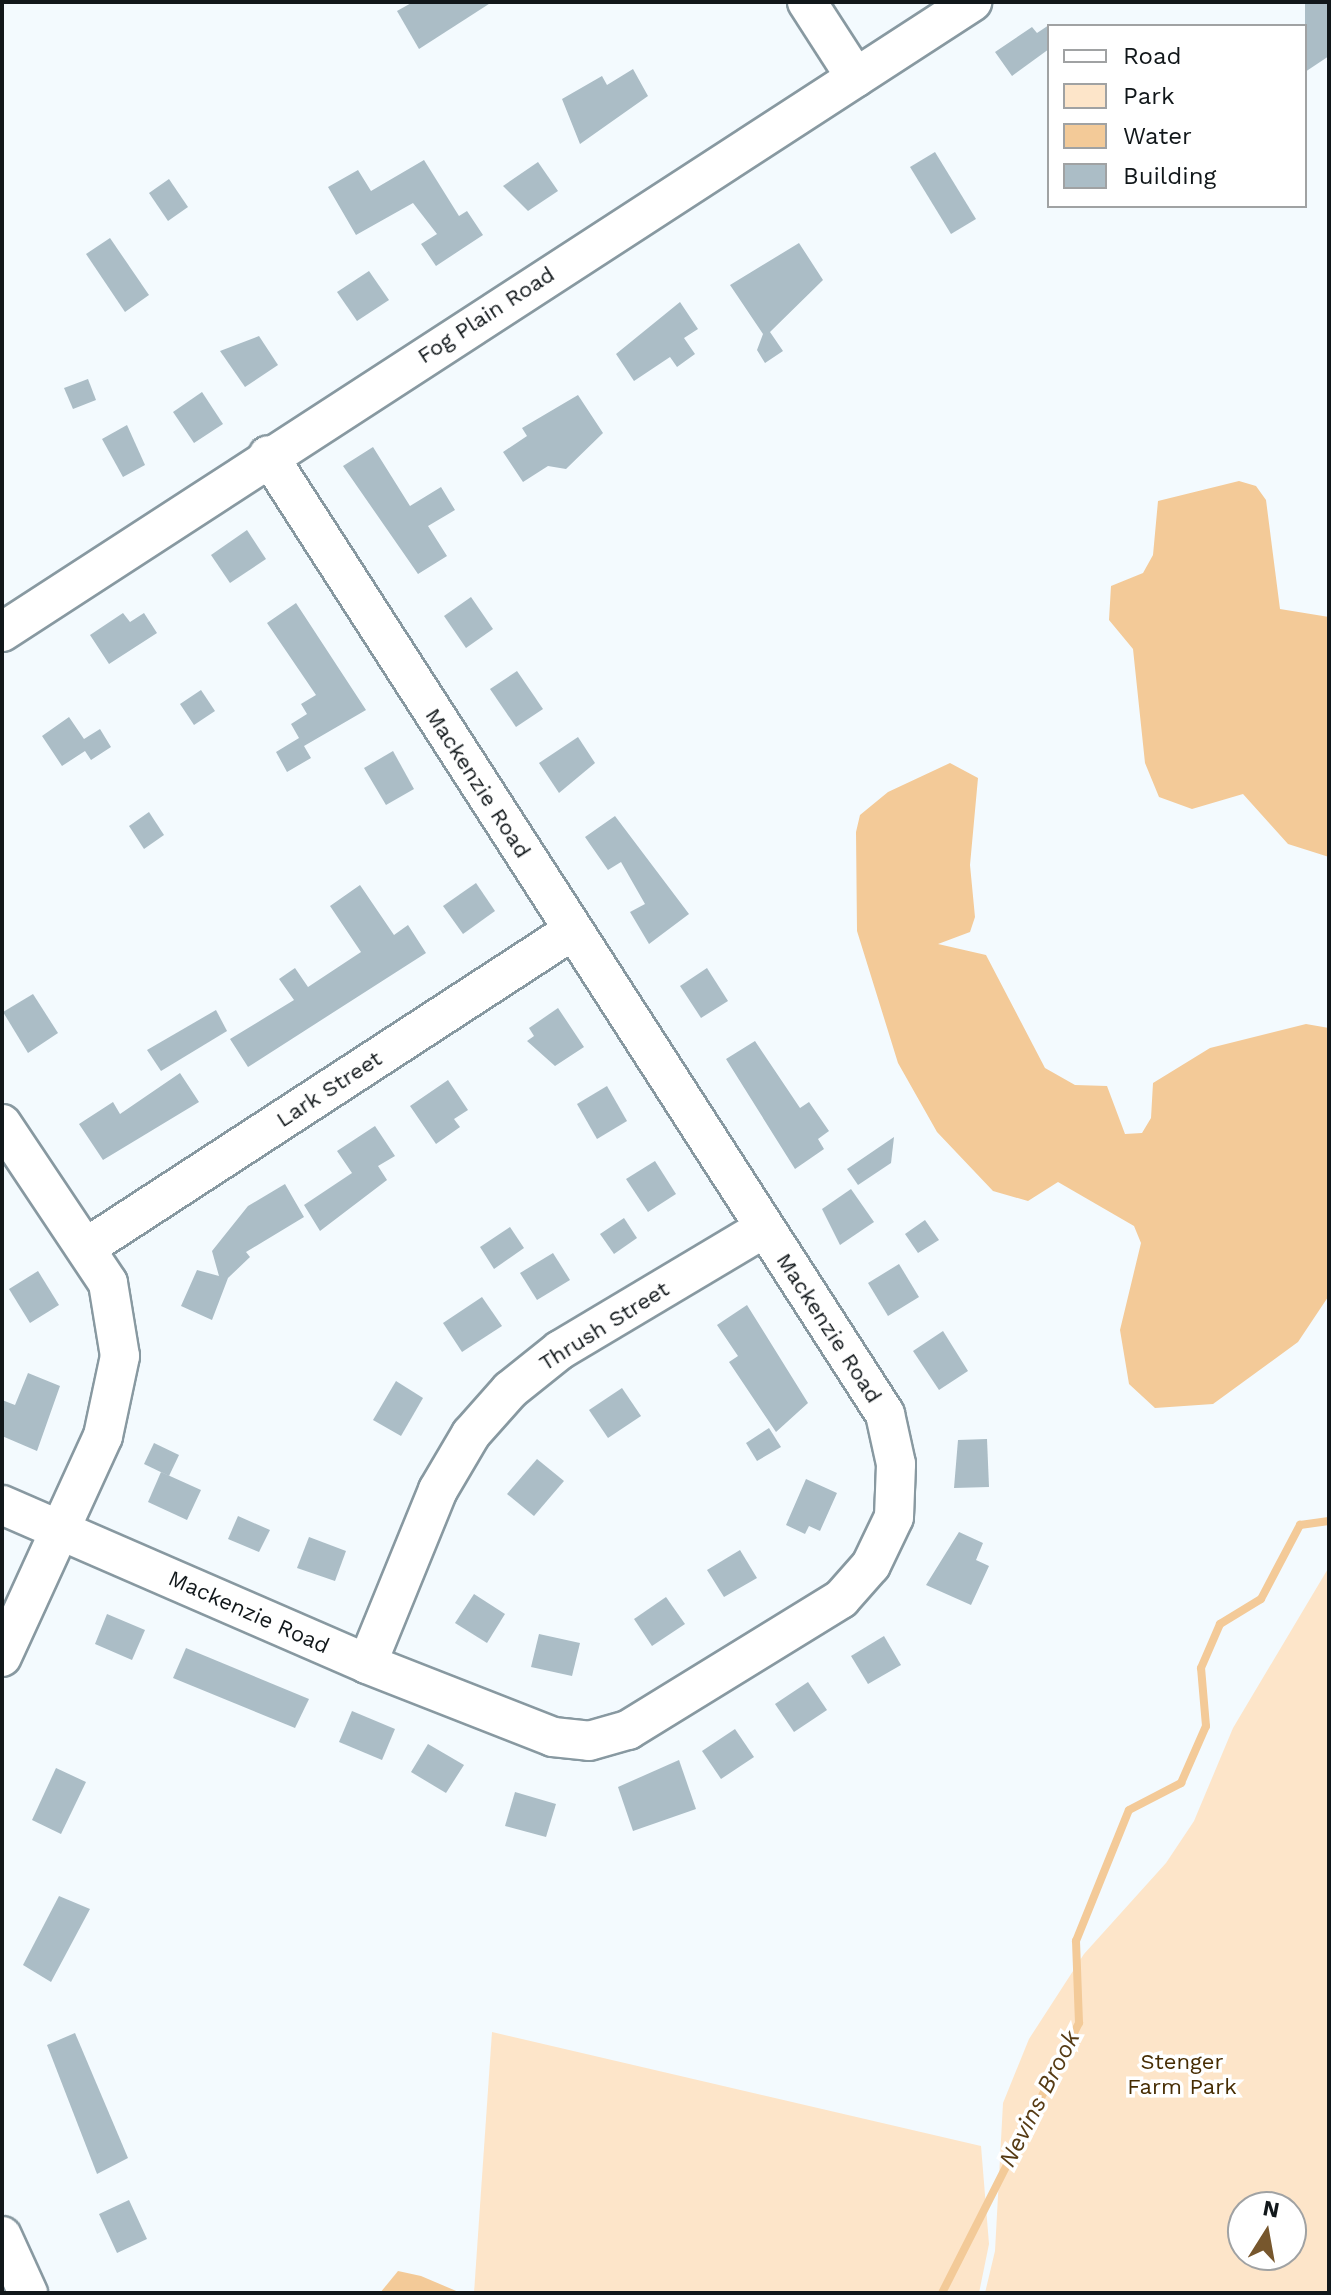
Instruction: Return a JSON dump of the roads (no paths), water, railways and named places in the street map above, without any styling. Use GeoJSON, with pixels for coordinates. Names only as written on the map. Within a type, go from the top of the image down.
{"type":"FeatureCollection","features":[{"type":"Feature","properties":{"kind":"street"},"geometry":{"type":"LineString","coordinates":[[807,2],[856,78]]}},
{"type":"Feature","properties":{"kind":"street","name":"Fog Plain Road"},"geometry":{"type":"LineString","coordinates":[[2,632],[268,455],[972,2]]}},
{"type":"Feature","properties":{"kind":"street","name":"Mackenzie Road"},"geometry":{"type":"LineString","coordinates":[[2,1505],[367,1664],[553,1737],[589,1741],[628,1730],[841,1599],[871,1565],[894,1517],[896,1464],[885,1414],[763,1229],[268,455]]}},
{"type":"Feature","properties":{"kind":"street","name":"Lark Street"},"geometry":{"type":"LineString","coordinates":[[87,1247],[572,931]]}},
{"type":"Feature","properties":{"kind":"street"},"geometry":{"type":"LineString","coordinates":[[2,1124],[87,1247],[108,1283],[120,1356],[103,1436],[2,1657]]}},
{"type":"Feature","properties":{"kind":"street","name":"Thrush Street"},"geometry":{"type":"LineString","coordinates":[[367,1664],[438,1490],[471,1434],[510,1390],[560,1350],[763,1229]]}},
{"type":"Feature","properties":{"kind":"street"},"geometry":{"type":"LineString","coordinates":[[2,2236],[28,2293]]}},
{"type":"Feature","properties":{"kind":"water"},"geometry":{"type":"Polygon","coordinates":[[[1239,481],[1256,486],[1266,500],[1280,609],[1329,617],[1329,857],[1288,844],[1243,794],[1192,809],[1159,797],[1145,763],[1133,649],[1109,620],[1111,586],[1143,573],[1153,555],[1158,501],[1239,481]]]}},
{"type":"Feature","properties":{"kind":"water"},"geometry":{"type":"Polygon","coordinates":[[[950,763],[978,778],[970,865],[975,917],[970,932],[938,944],[986,955],[1045,1068],[1075,1085],[1107,1086],[1125,1134],[1142,1133],[1151,1118],[1153,1083],[1210,1048],[1306,1024],[1329,1028],[1328,1297],[1298,1342],[1213,1404],[1155,1408],[1129,1384],[1120,1330],[1141,1243],[1134,1226],[1058,1182],[1028,1201],[993,1191],[937,1132],[898,1063],[857,931],[856,832],[860,815],[888,792],[950,763]]]}},
{"type":"Feature","properties":{"kind":"water"},"geometry":{"type":"Polygon","coordinates":[[[398,2271],[421,2276],[461,2293],[380,2293],[398,2271]]]}},
{"type":"Feature","properties":{"kind":"waterway","name":"Nevins Brook"},"geometry":{"type":"LineString","coordinates":[[942,2293],[1079,2023],[1076,1941],[1129,1810],[1181,1783],[1206,1726],[1201,1668],[1220,1624],[1261,1599],[1300,1525],[1329,1521]]}},
{"type":"Feature","properties":{"kind":"park label","name":"Stenger Farm Park"},"geometry":{"type":"Point","coordinates":[1182,2074]}}]}
